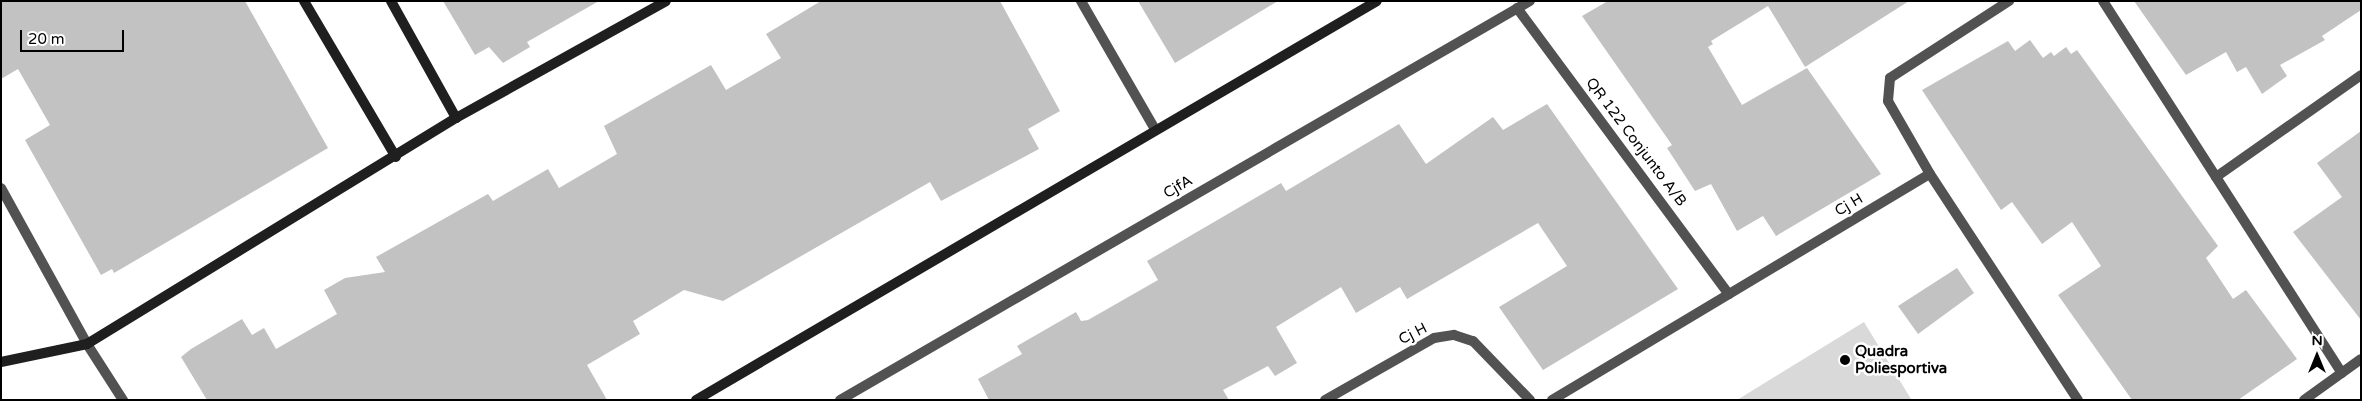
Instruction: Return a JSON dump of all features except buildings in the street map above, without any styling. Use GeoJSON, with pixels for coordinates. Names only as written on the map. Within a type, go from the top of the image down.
{"type":"FeatureCollection","features":[{"type":"Feature","properties":{"kind":"street"},"geometry":{"type":"LineString","coordinates":[[304,1],[396,157]]}},
{"type":"Feature","properties":{"kind":"street"},"geometry":{"type":"LineString","coordinates":[[391,1],[456,118]]}},
{"type":"Feature","properties":{"kind":"street"},"geometry":{"type":"LineString","coordinates":[[1,362],[87,344],[396,157],[456,118],[666,1]]}},
{"type":"Feature","properties":{"kind":"street"},"geometry":{"type":"LineString","coordinates":[[1081,1],[1155,129]]}},
{"type":"Feature","properties":{"kind":"street"},"geometry":{"type":"LineString","coordinates":[[696,400],[1155,129],[1377,1]]}},
{"type":"Feature","properties":{"kind":"street","name":"CjfA"},"geometry":{"type":"LineString","coordinates":[[840,400],[1530,1]]}},
{"type":"Feature","properties":{"kind":"street"},"geometry":{"type":"LineString","coordinates":[[2009,1],[1890,78],[1888,101],[1930,174],[2074,398]]}},
{"type":"Feature","properties":{"kind":"street"},"geometry":{"type":"LineString","coordinates":[[2103,1],[2342,373]]}},
{"type":"Feature","properties":{"kind":"street","name":"QR 122 Conjunto A/B"},"geometry":{"type":"LineString","coordinates":[[1518,8],[1730,294]]}},
{"type":"Feature","properties":{"kind":"street"},"geometry":{"type":"LineString","coordinates":[[2216,177],[2361,75]]}},
{"type":"Feature","properties":{"kind":"street","name":"Cj H"},"geometry":{"type":"LineString","coordinates":[[1552,400],[1930,174]]}},
{"type":"Feature","properties":{"kind":"street"},"geometry":{"type":"LineString","coordinates":[[1,188],[87,344],[123,400]]}},
{"type":"Feature","properties":{"kind":"street","name":"Cj H"},"geometry":{"type":"LineString","coordinates":[[1325,400],[1434,338],[1454,335],[1473,341],[1530,400]]}},
{"type":"Feature","properties":{"kind":"street"},"geometry":{"type":"LineString","coordinates":[[2304,400],[2361,359]]}},
{"type":"Feature","properties":{"kind":"shaded area","name":"Quadra Poliesportiva"},"geometry":{"type":"Polygon","coordinates":[[[1864,322],[1911,399],[1737,400],[1864,322]]]}},
{"type":"Feature","properties":{"kind":"place","name":"Quadra Poliesportiva"},"geometry":{"type":"Point","coordinates":[1845,360]}}]}
